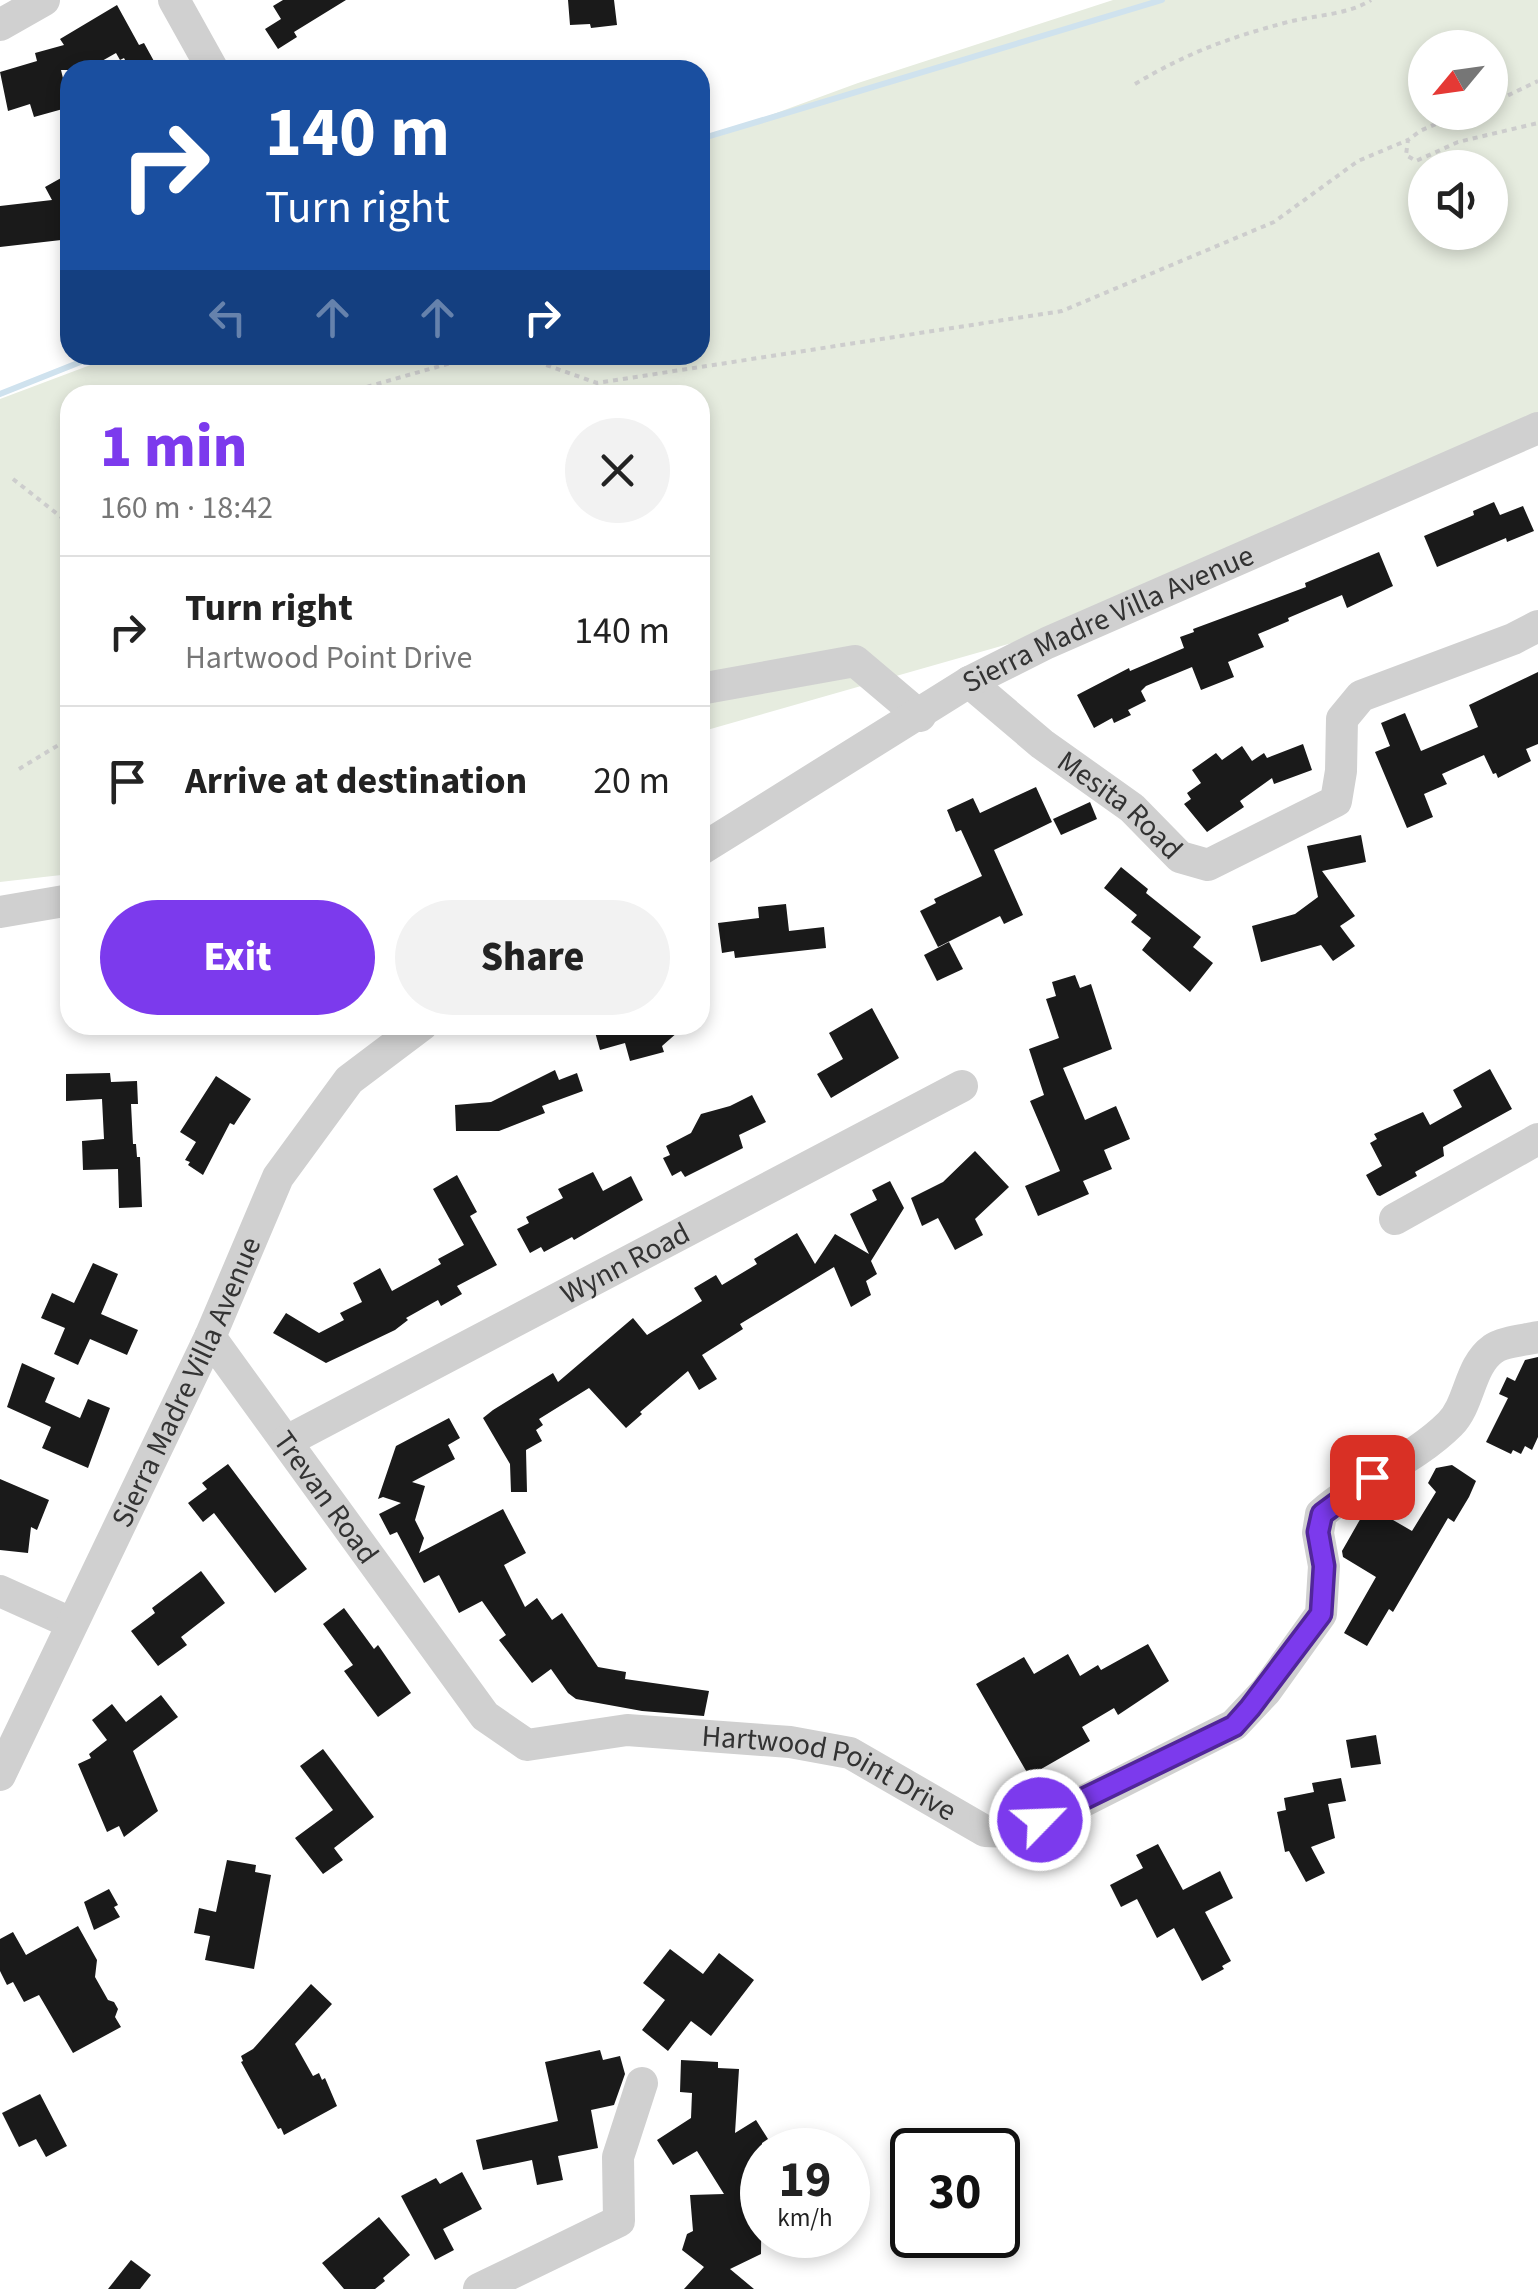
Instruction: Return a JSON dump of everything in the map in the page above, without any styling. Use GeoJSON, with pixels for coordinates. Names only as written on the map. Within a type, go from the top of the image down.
{"type":"FeatureCollection","features":[{"type":"Feature","properties":{"kind":"street"},"geometry":{"type":"LineString","coordinates":[[0,25],[44,0]]}},
{"type":"Feature","properties":{"kind":"street"},"geometry":{"type":"LineString","coordinates":[[174,0],[207,60]]}},
{"type":"Feature","properties":{"kind":"street","name":"Sierra Madre Villa Avenue"},"geometry":{"type":"LineString","coordinates":[[710,844],[969,682],[1047,642],[1538,428]]}},
{"type":"Feature","properties":{"kind":"street","name":"Mesita Road"},"geometry":{"type":"LineString","coordinates":[[969,682],[1042,744],[1132,808],[1180,856],[1208,865],[1336,801],[1342,719],[1360,696],[1538,626]]}},
{"type":"Feature","properties":{"kind":"street"},"geometry":{"type":"LineString","coordinates":[[710,688],[855,662],[920,716]]}},
{"type":"Feature","properties":{"kind":"street"},"geometry":{"type":"LineString","coordinates":[[0,912],[60,902]]}},
{"type":"Feature","properties":{"kind":"street","name":"Sierra Madre Villa Avenue"},"geometry":{"type":"LineString","coordinates":[[0,1776],[210,1337],[278,1177],[349,1080],[409,1035]]}},
{"type":"Feature","properties":{"kind":"street","name":"Wynn Road"},"geometry":{"type":"LineString","coordinates":[[287,1441],[962,1086]]}},
{"type":"Feature","properties":{"kind":"street"},"geometry":{"type":"LineString","coordinates":[[1396,1219],[1538,1139]]}},
{"type":"Feature","properties":{"kind":"street","name":"Trevan Road"},"geometry":{"type":"LineString","coordinates":[[210,1337],[440,1656]]}},
{"type":"Feature","properties":{"kind":"street","name":"Hartwood Point Drive"},"geometry":{"type":"LineString","coordinates":[[440,1656],[484,1716],[527,1745],[626,1730],[790,1742],[850,1753],[986,1831],[1009,1832],[1072,1806],[1234,1726],[1266,1691],[1321,1614],[1324,1566],[1318,1532],[1322,1514],[1337,1500],[1431,1443],[1455,1420],[1477,1370],[1494,1348],[1538,1337]]}},
{"type":"Feature","properties":{"kind":"street"},"geometry":{"type":"LineString","coordinates":[[0,1591],[71,1623]]}},
{"type":"Feature","properties":{"kind":"street"},"geometry":{"type":"LineString","coordinates":[[479,2289],[619,2220],[618,2157],[642,2083]]}},
{"type":"Feature","properties":{"kind":"path"},"geometry":{"type":"LineString","coordinates":[[1135,84],[1203,48],[1308,16],[1348,10],[1371,0]]}},
{"type":"Feature","properties":{"kind":"path"},"geometry":{"type":"LineString","coordinates":[[1508,95],[1538,81]]}},
{"type":"Feature","properties":{"kind":"path"},"geometry":{"type":"LineString","coordinates":[[1408,140],[1406,155],[1416,162],[1458,142],[1538,123]]}},
{"type":"Feature","properties":{"kind":"path"},"geometry":{"type":"LineString","coordinates":[[546,365],[596,383],[1062,311],[1274,222],[1358,161],[1422,130]]}},
{"type":"Feature","properties":{"kind":"path"},"geometry":{"type":"LineString","coordinates":[[373,385],[443,365]]}},
{"type":"Feature","properties":{"kind":"path"},"geometry":{"type":"LineString","coordinates":[[14,480],[60,516]]}},
{"type":"Feature","properties":{"kind":"path"},"geometry":{"type":"LineString","coordinates":[[19,770],[60,744]]}},
{"type":"Feature","properties":{"kind":"shaded area"},"geometry":{"type":"Polygon","coordinates":[[[1113,0],[1538,0],[1538,424],[1029,638],[710,729],[710,385],[60,385],[60,875],[0,882],[0,399],[90,365],[710,365],[710,137],[858,83],[1113,0]]]}},
{"type":"Feature","properties":{"kind":"building"},"geometry":{"type":"Polygon","coordinates":[[[283,0],[346,0],[294,32],[297,37],[278,49],[265,29],[281,19],[273,6],[283,0]]]}},
{"type":"Feature","properties":{"kind":"building"},"geometry":{"type":"Polygon","coordinates":[[[568,0],[614,0],[617,25],[570,25],[568,0]]]}},
{"type":"Feature","properties":{"kind":"building"},"geometry":{"type":"Polygon","coordinates":[[[117,5],[139,45],[144,43],[153,60],[120,60],[116,53],[104,60],[60,60],[60,110],[34,117],[30,104],[8,111],[0,72],[37,61],[35,53],[64,45],[60,39],[117,5]]]}},
{"type":"Feature","properties":{"kind":"building"},"geometry":{"type":"Polygon","coordinates":[[[60,179],[60,240],[0,247],[0,206],[52,200],[45,187],[60,179]]]}},
{"type":"Feature","properties":{"kind":"building"},"geometry":{"type":"Polygon","coordinates":[[[1494,502],[1500,515],[1523,506],[1534,531],[1507,542],[1506,538],[1437,567],[1424,536],[1494,502]]]}},
{"type":"Feature","properties":{"kind":"building"},"geometry":{"type":"Polygon","coordinates":[[[1379,552],[1393,586],[1347,608],[1342,595],[1288,618],[1289,621],[1258,634],[1264,647],[1228,662],[1234,677],[1201,690],[1192,667],[1146,686],[1141,691],[1146,701],[1128,710],[1131,715],[1114,723],[1112,718],[1094,728],[1077,695],[1129,668],[1130,671],[1184,648],[1180,637],[1194,632],[1193,629],[1306,587],[1305,583],[1379,552]]]}},
{"type":"Feature","properties":{"kind":"building"},"geometry":{"type":"Polygon","coordinates":[[[1538,672],[1538,744],[1526,749],[1531,761],[1498,778],[1484,755],[1442,774],[1447,784],[1424,794],[1433,817],[1407,828],[1375,752],[1390,746],[1381,723],[1405,713],[1421,751],[1478,727],[1469,705],[1538,672]]]}},
{"type":"Feature","properties":{"kind":"building"},"geometry":{"type":"Polygon","coordinates":[[[1303,744],[1312,770],[1274,784],[1272,778],[1240,801],[1244,807],[1207,832],[1184,804],[1191,799],[1187,793],[1201,783],[1192,770],[1216,753],[1222,760],[1242,746],[1252,761],[1264,753],[1267,758],[1303,744]]]}},
{"type":"Feature","properties":{"kind":"building"},"geometry":{"type":"Polygon","coordinates":[[[1036,787],[1052,822],[994,850],[1023,915],[1004,924],[1000,916],[938,947],[920,911],[936,903],[934,899],[982,876],[947,810],[973,798],[980,813],[1036,787]]]}},
{"type":"Feature","properties":{"kind":"building"},"geometry":{"type":"Polygon","coordinates":[[[1090,802],[1097,819],[1061,835],[1053,819],[1090,802]]]}},
{"type":"Feature","properties":{"kind":"building"},"geometry":{"type":"Polygon","coordinates":[[[1361,835],[1366,862],[1322,871],[1355,916],[1340,926],[1355,946],[1333,961],[1321,945],[1261,962],[1252,926],[1295,914],[1318,897],[1307,846],[1361,835]]]}},
{"type":"Feature","properties":{"kind":"building"},"geometry":{"type":"Polygon","coordinates":[[[1121,867],[1148,889],[1146,893],[1201,937],[1193,947],[1213,963],[1190,992],[1142,950],[1151,938],[1131,922],[1137,915],[1104,888],[1121,867]]]}},
{"type":"Feature","properties":{"kind":"building"},"geometry":{"type":"Polygon","coordinates":[[[786,904],[789,931],[824,927],[826,948],[735,958],[734,951],[722,953],[718,923],[759,918],[758,907],[786,904]]]}},
{"type":"Feature","properties":{"kind":"building"},"geometry":{"type":"Polygon","coordinates":[[[949,942],[963,969],[937,981],[924,955],[949,942]]]}},
{"type":"Feature","properties":{"kind":"building"},"geometry":{"type":"Polygon","coordinates":[[[1075,975],[1080,988],[1091,984],[1112,1049],[1063,1068],[1085,1120],[1116,1106],[1130,1139],[1104,1150],[1112,1169],[1083,1181],[1089,1194],[1038,1216],[1025,1186],[1060,1171],[1030,1101],[1044,1095],[1029,1049],[1059,1038],[1046,999],[1056,996],[1052,982],[1075,975]]]}},
{"type":"Feature","properties":{"kind":"building"},"geometry":{"type":"Polygon","coordinates":[[[872,1008],[899,1058],[831,1098],[817,1074],[843,1059],[829,1033],[872,1008]]]}},
{"type":"Feature","properties":{"kind":"building"},"geometry":{"type":"Polygon","coordinates":[[[596,1035],[675,1035],[662,1046],[664,1052],[630,1061],[625,1043],[600,1050],[596,1035]]]}},
{"type":"Feature","properties":{"kind":"building"},"geometry":{"type":"Polygon","coordinates":[[[1490,1069],[1512,1109],[1443,1147],[1444,1156],[1415,1172],[1417,1176],[1377,1195],[1366,1175],[1382,1166],[1370,1143],[1377,1139],[1374,1134],[1423,1112],[1430,1125],[1462,1107],[1453,1090],[1490,1069]]]}},
{"type":"Feature","properties":{"kind":"building"},"geometry":{"type":"Polygon","coordinates":[[[555,1070],[559,1080],[577,1073],[583,1091],[542,1106],[545,1113],[499,1131],[456,1131],[455,1105],[491,1102],[555,1070]]]}},
{"type":"Feature","properties":{"kind":"building"},"geometry":{"type":"Polygon","coordinates":[[[110,1073],[111,1082],[137,1081],[138,1104],[131,1104],[133,1144],[140,1157],[142,1207],[119,1208],[118,1169],[83,1170],[82,1141],[104,1139],[102,1099],[66,1101],[66,1074],[110,1073]]]}},
{"type":"Feature","properties":{"kind":"building"},"geometry":{"type":"Polygon","coordinates":[[[216,1076],[251,1099],[234,1125],[230,1123],[203,1175],[185,1160],[196,1142],[180,1132],[216,1076]]]}},
{"type":"Feature","properties":{"kind":"building"},"geometry":{"type":"Polygon","coordinates":[[[752,1095],[766,1122],[739,1135],[743,1148],[685,1177],[681,1171],[672,1176],[663,1158],[670,1155],[666,1146],[691,1133],[701,1114],[752,1095]]]}},
{"type":"Feature","properties":{"kind":"building"},"geometry":{"type":"Polygon","coordinates":[[[975,1151],[1009,1187],[975,1219],[983,1235],[955,1250],[938,1218],[922,1226],[911,1198],[943,1182],[975,1151]]]}},
{"type":"Feature","properties":{"kind":"building"},"geometry":{"type":"Polygon","coordinates":[[[593,1172],[603,1191],[631,1176],[643,1200],[574,1240],[572,1237],[544,1252],[541,1247],[530,1253],[517,1229],[529,1223],[526,1217],[563,1198],[558,1189],[593,1172]]]}},
{"type":"Feature","properties":{"kind":"building"},"geometry":{"type":"Polygon","coordinates":[[[457,1175],[477,1212],[470,1216],[497,1265],[457,1286],[462,1294],[441,1306],[438,1300],[406,1318],[395,1330],[326,1363],[273,1333],[286,1313],[319,1333],[344,1320],[340,1313],[362,1302],[353,1283],[380,1268],[392,1291],[441,1264],[438,1259],[464,1245],[433,1189],[457,1175]]]}},
{"type":"Feature","properties":{"kind":"building"},"geometry":{"type":"Polygon","coordinates":[[[890,1181],[904,1208],[871,1261],[877,1274],[866,1281],[871,1295],[851,1307],[834,1267],[740,1324],[743,1329],[702,1355],[717,1379],[699,1390],[688,1371],[626,1428],[589,1388],[539,1419],[543,1425],[536,1430],[542,1441],[526,1450],[527,1492],[511,1492],[510,1464],[483,1418],[553,1373],[558,1382],[633,1318],[647,1335],[702,1301],[694,1288],[716,1275],[722,1285],[757,1264],[754,1259],[797,1233],[815,1264],[835,1234],[869,1254],[850,1214],[877,1200],[872,1190],[890,1181]]]}},
{"type":"Feature","properties":{"kind":"building"},"geometry":{"type":"Polygon","coordinates":[[[93,1263],[118,1274],[101,1314],[138,1330],[127,1355],[90,1339],[78,1365],[54,1354],[65,1328],[41,1318],[52,1293],[74,1303],[93,1263]]]}},
{"type":"Feature","properties":{"kind":"building"},"geometry":{"type":"Polygon","coordinates":[[[1538,1357],[1538,1437],[1532,1450],[1525,1446],[1521,1454],[1513,1450],[1511,1454],[1486,1442],[1508,1398],[1499,1394],[1507,1377],[1515,1381],[1525,1360],[1538,1357]]]}},
{"type":"Feature","properties":{"kind":"building"},"geometry":{"type":"Polygon","coordinates":[[[22,1363],[55,1378],[45,1402],[80,1418],[88,1399],[110,1408],[88,1468],[42,1448],[51,1427],[7,1407],[22,1363]]]}},
{"type":"Feature","properties":{"kind":"building"},"geometry":{"type":"Polygon","coordinates":[[[449,1418],[460,1438],[448,1445],[455,1459],[412,1482],[425,1486],[415,1520],[424,1538],[419,1553],[503,1509],[526,1553],[504,1565],[525,1607],[537,1598],[552,1620],[562,1613],[598,1667],[626,1672],[625,1679],[709,1691],[704,1716],[642,1711],[576,1699],[551,1669],[532,1683],[499,1640],[506,1635],[482,1601],[459,1613],[439,1575],[424,1583],[397,1532],[390,1535],[379,1514],[401,1503],[378,1499],[396,1446],[449,1418]]]}},
{"type":"Feature","properties":{"kind":"building"},"geometry":{"type":"Polygon","coordinates":[[[228,1464],[307,1569],[275,1593],[214,1513],[203,1522],[188,1503],[207,1489],[202,1483],[228,1464]]]}},
{"type":"Feature","properties":{"kind":"building"},"geometry":{"type":"Polygon","coordinates":[[[1452,1465],[1476,1481],[1469,1497],[1454,1522],[1448,1518],[1393,1612],[1389,1609],[1367,1646],[1344,1633],[1376,1577],[1343,1557],[1342,1551],[1366,1509],[1412,1531],[1436,1492],[1428,1483],[1436,1468],[1452,1465]]]}},
{"type":"Feature","properties":{"kind":"building"},"geometry":{"type":"Polygon","coordinates":[[[0,1479],[49,1500],[37,1530],[31,1527],[28,1553],[0,1550],[0,1479]]]}},
{"type":"Feature","properties":{"kind":"building"},"geometry":{"type":"Polygon","coordinates":[[[201,1571],[225,1603],[181,1637],[187,1645],[158,1666],[131,1631],[155,1613],[152,1608],[201,1571]]]}},
{"type":"Feature","properties":{"kind":"building"},"geometry":{"type":"Polygon","coordinates":[[[344,1608],[374,1649],[378,1645],[411,1693],[378,1717],[344,1671],[353,1665],[323,1624],[344,1608]]]}},
{"type":"Feature","properties":{"kind":"building"},"geometry":{"type":"Polygon","coordinates":[[[1148,1644],[1169,1681],[1118,1715],[1114,1708],[1082,1727],[1090,1741],[1029,1776],[976,1684],[1024,1657],[1034,1674],[1068,1654],[1080,1676],[1098,1665],[1101,1670],[1148,1644]]]}},
{"type":"Feature","properties":{"kind":"building"},"geometry":{"type":"Polygon","coordinates":[[[161,1695],[178,1717],[133,1751],[158,1811],[124,1837],[119,1826],[107,1832],[78,1764],[91,1758],[89,1754],[107,1740],[92,1720],[112,1704],[126,1722],[161,1695]]]}},
{"type":"Feature","properties":{"kind":"building"},"geometry":{"type":"Polygon","coordinates":[[[1376,1735],[1381,1764],[1351,1768],[1346,1740],[1376,1735]]]}},
{"type":"Feature","properties":{"kind":"building"},"geometry":{"type":"Polygon","coordinates":[[[323,1749],[374,1817],[334,1848],[343,1860],[323,1874],[295,1838],[333,1810],[300,1766],[323,1749]]]}},
{"type":"Feature","properties":{"kind":"building"},"geometry":{"type":"Polygon","coordinates":[[[1341,1778],[1346,1801],[1328,1804],[1335,1838],[1311,1847],[1325,1873],[1306,1882],[1289,1851],[1285,1852],[1277,1812],[1286,1810],[1284,1798],[1314,1792],[1312,1783],[1341,1778]]]}},
{"type":"Feature","properties":{"kind":"building"},"geometry":{"type":"Polygon","coordinates":[[[1158,1844],[1183,1890],[1220,1871],[1233,1898],[1205,1912],[1231,1961],[1202,1981],[1174,1928],[1157,1938],[1137,1899],[1121,1907],[1110,1885],[1143,1868],[1136,1855],[1158,1844]]]}},
{"type":"Feature","properties":{"kind":"building"},"geometry":{"type":"Polygon","coordinates":[[[227,1860],[256,1865],[255,1872],[271,1875],[254,1969],[205,1960],[210,1936],[194,1933],[199,1908],[216,1912],[227,1860]]]}},
{"type":"Feature","properties":{"kind":"building"},"geometry":{"type":"Polygon","coordinates":[[[109,1889],[120,1917],[94,1930],[84,1902],[109,1889]]]}},
{"type":"Feature","properties":{"kind":"building"},"geometry":{"type":"Polygon","coordinates":[[[78,1926],[97,1960],[95,1977],[118,2009],[115,2017],[121,2027],[73,2053],[39,1995],[24,2002],[13,1982],[7,1985],[0,1971],[0,1939],[13,1932],[26,1955],[78,1926]]]}},
{"type":"Feature","properties":{"kind":"building"},"geometry":{"type":"Polygon","coordinates":[[[670,1949],[703,1974],[719,1953],[754,1980],[711,2036],[691,2021],[668,2051],[642,2030],[665,2000],[643,1983],[670,1949]]]}},
{"type":"Feature","properties":{"kind":"building"},"geometry":{"type":"Polygon","coordinates":[[[311,1984],[332,2004],[295,2044],[313,2076],[319,2073],[322,2080],[325,2078],[337,2106],[284,2135],[241,2056],[253,2049],[311,1984]]]}},
{"type":"Feature","properties":{"kind":"building"},"geometry":{"type":"Polygon","coordinates":[[[600,2050],[603,2060],[620,2056],[625,2074],[614,2105],[591,2110],[598,2148],[558,2156],[563,2180],[537,2185],[532,2160],[483,2170],[476,2140],[558,2121],[545,2062],[600,2050]]]}},
{"type":"Feature","properties":{"kind":"building"},"geometry":{"type":"Polygon","coordinates":[[[681,2060],[718,2062],[718,2068],[739,2069],[735,2133],[740,2130],[740,2258],[753,2258],[730,2269],[754,2289],[684,2289],[704,2267],[682,2250],[687,2234],[693,2231],[690,2195],[724,2194],[697,2151],[673,2165],[657,2140],[691,2118],[692,2093],[680,2092],[681,2060]]]}},
{"type":"Feature","properties":{"kind":"building"},"geometry":{"type":"Polygon","coordinates":[[[40,2094],[67,2146],[46,2157],[36,2139],[19,2147],[2,2113],[40,2094]]]}},
{"type":"Feature","properties":{"kind":"building"},"geometry":{"type":"Polygon","coordinates":[[[756,2120],[761,2128],[743,2128],[756,2120]]]}},
{"type":"Feature","properties":{"kind":"building"},"geometry":{"type":"Polygon","coordinates":[[[462,2172],[482,2209],[443,2229],[454,2250],[435,2260],[401,2196],[436,2178],[440,2184],[462,2172]]]}},
{"type":"Feature","properties":{"kind":"building"},"geometry":{"type":"Polygon","coordinates":[[[379,2217],[410,2255],[375,2289],[344,2289],[322,2263],[379,2217]]]}},
{"type":"Feature","properties":{"kind":"building"},"geometry":{"type":"Polygon","coordinates":[[[131,2260],[151,2275],[140,2289],[108,2289],[131,2260]]]}},
{"type":"Feature","properties":{"kind":"waterway"},"geometry":{"type":"LineString","coordinates":[[710,136],[1162,0]]}},
{"type":"Feature","properties":{"kind":"waterway"},"geometry":{"type":"LineString","coordinates":[[0,394],[73,365]]}},
{"type":"Feature","properties":{"kind":"route"},"geometry":{"type":"LineString","coordinates":[[1040,1820],[1234,1726],[1266,1691],[1321,1614],[1324,1566],[1318,1532],[1322,1514],[1372,1477]]}}]}
